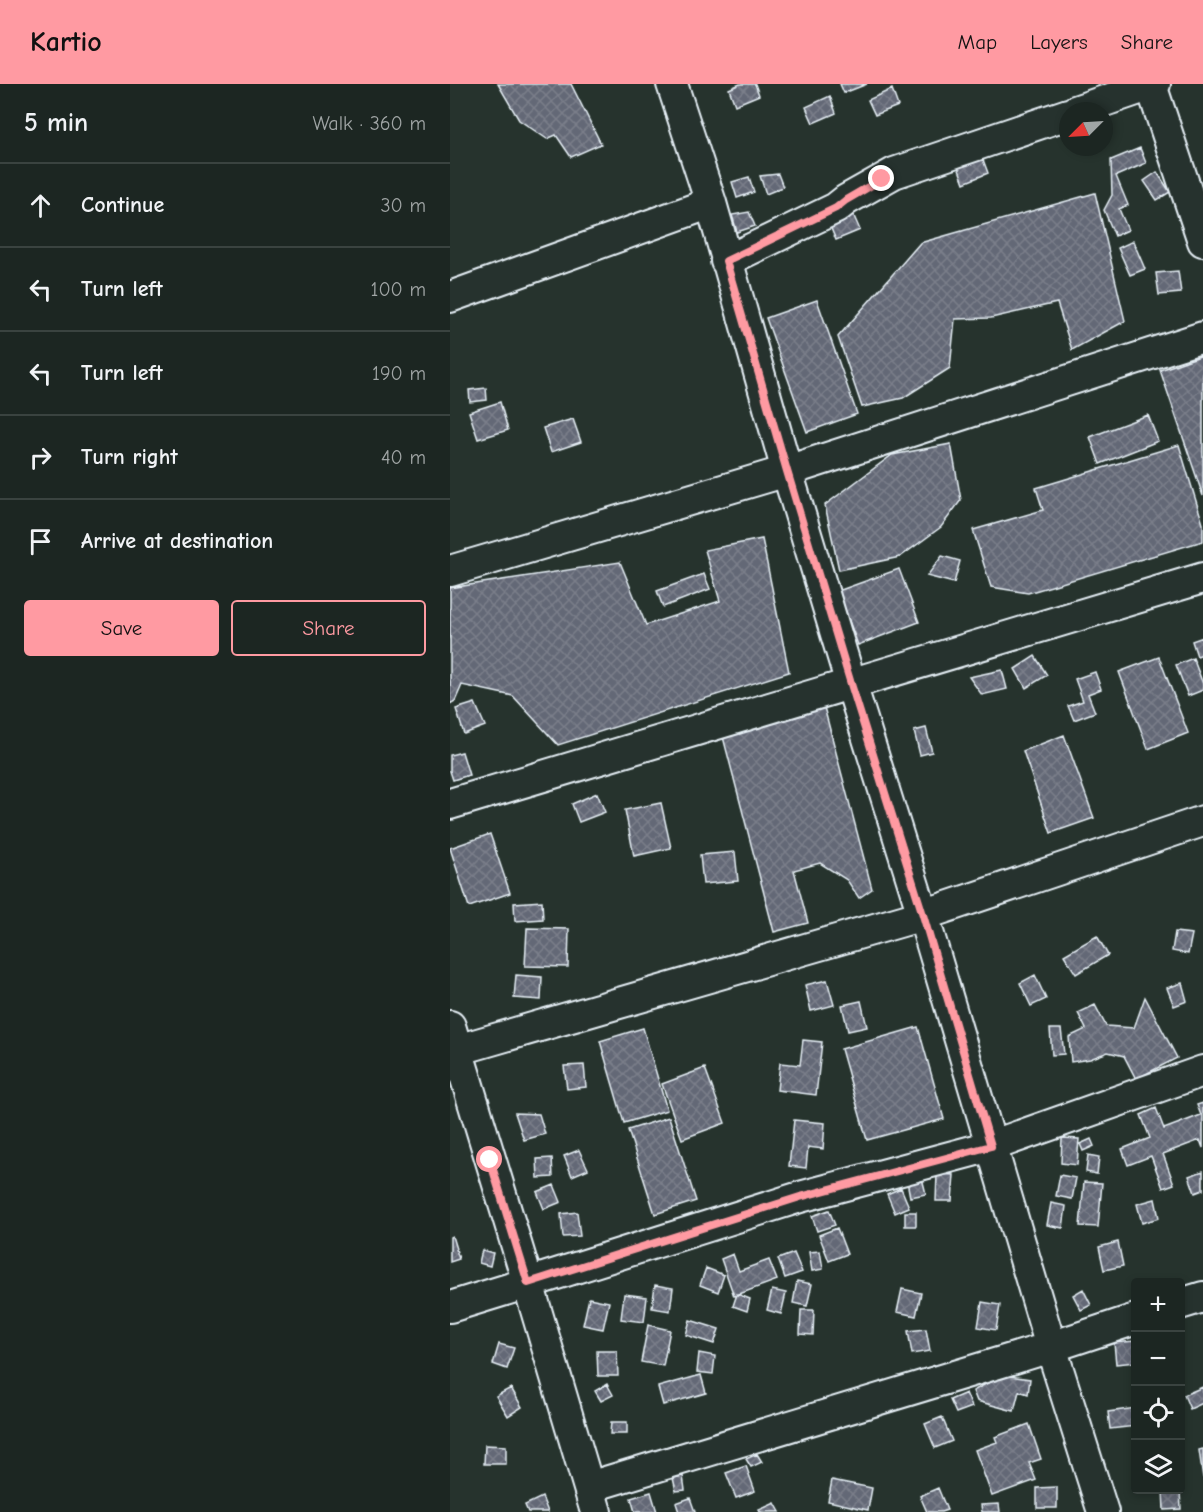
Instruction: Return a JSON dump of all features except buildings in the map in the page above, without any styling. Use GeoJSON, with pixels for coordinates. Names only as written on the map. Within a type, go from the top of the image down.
{"type":"FeatureCollection","features":[{"type":"Feature","properties":{"kind":"street"},"geometry":{"type":"LineString","coordinates":[[672,84],[711,203],[787,471],[923,915],[1051,1347],[1103,1512]]}},
{"type":"Feature","properties":{"kind":"street"},"geometry":{"type":"LineString","coordinates":[[1103,102],[1153,85],[1203,241]]}},
{"type":"Feature","properties":{"kind":"street"},"geometry":{"type":"LineString","coordinates":[[726,261],[836,208],[894,173],[1059,117]]}},
{"type":"Feature","properties":{"kind":"street"},"geometry":{"type":"LineString","coordinates":[[450,297],[711,203]]}},
{"type":"Feature","properties":{"kind":"street"},"geometry":{"type":"LineString","coordinates":[[450,571],[787,471],[1203,337]]}},
{"type":"Feature","properties":{"kind":"street"},"geometry":{"type":"LineString","coordinates":[[450,804],[1203,578]]}},
{"type":"Feature","properties":{"kind":"street"},"geometry":{"type":"LineString","coordinates":[[1131,1321],[593,1500],[452,1042],[923,915],[1203,821]]}},
{"type":"Feature","properties":{"kind":"street"},"geometry":{"type":"LineString","coordinates":[[450,1307],[800,1197],[991,1146],[1203,1071]]}},
{"type":"Feature","properties":{"kind":"street"},"geometry":{"type":"LineString","coordinates":[[1185,1302],[1203,1297]]}},
{"type":"Feature","properties":{"kind":"route"},"geometry":{"type":"LineString","coordinates":[[490,1160],[528,1283],[800,1197],[991,1146],[787,471],[726,261],[836,208],[882,179]]}}]}
